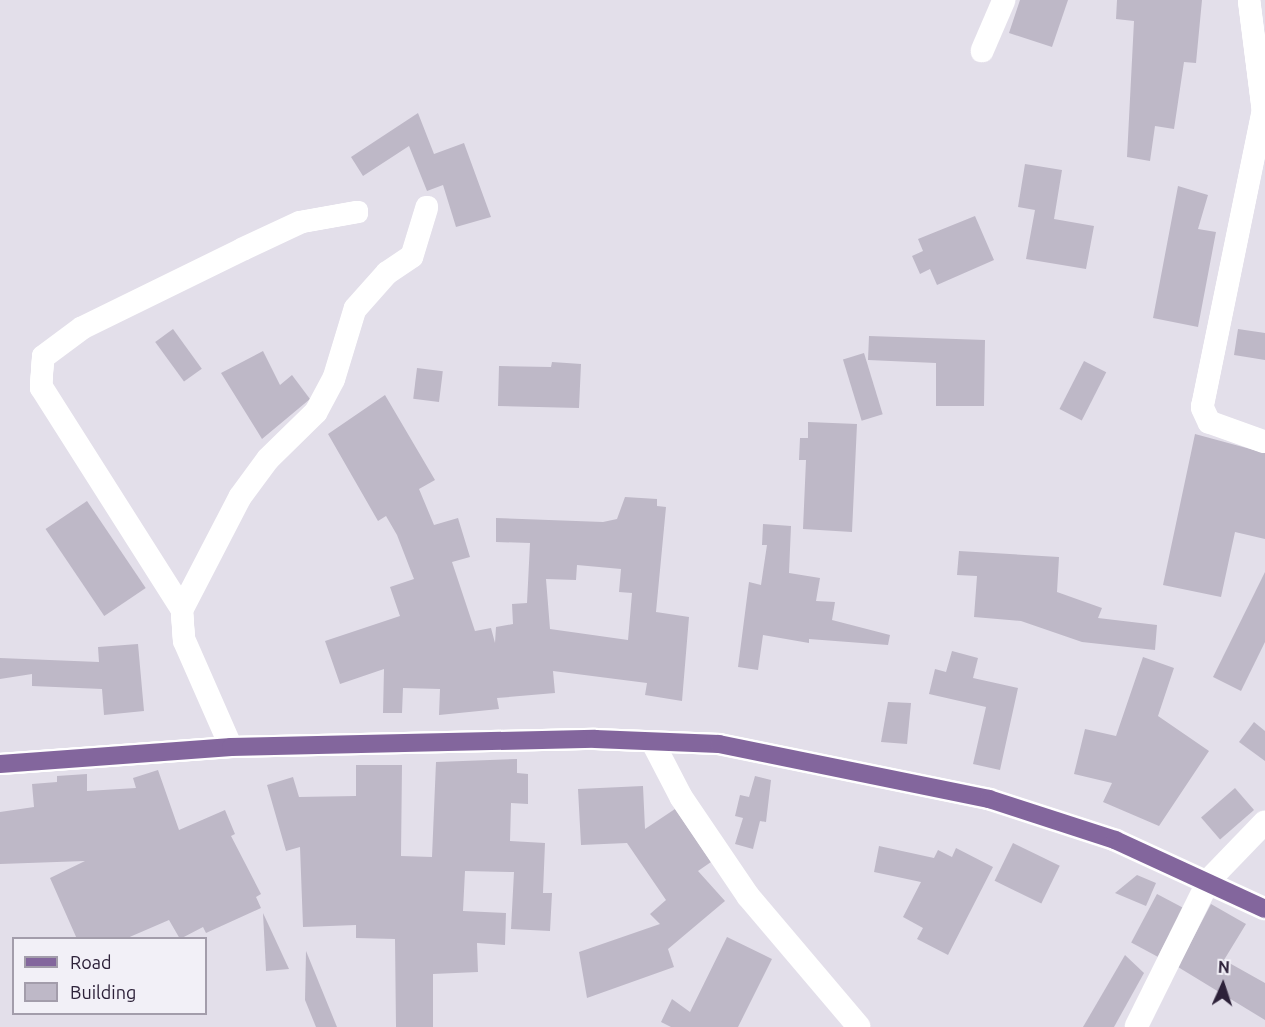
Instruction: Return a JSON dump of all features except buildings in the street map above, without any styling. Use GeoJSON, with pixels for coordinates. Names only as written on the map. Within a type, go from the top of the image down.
{"type":"FeatureCollection","features":[{"type":"Feature","properties":{"kind":"main road"},"geometry":{"type":"LineString","coordinates":[[0,764],[231,747],[652,741],[719,744],[989,799],[1115,840],[1209,880],[1265,909]]}},
{"type":"Feature","properties":{"kind":"street"},"geometry":{"type":"LineString","coordinates":[[982,51],[1004,0]]}},
{"type":"Feature","properties":{"kind":"street"},"geometry":{"type":"LineString","coordinates":[[1249,0],[1263,111],[1202,407],[1209,422],[1265,442]]}},
{"type":"Feature","properties":{"kind":"street"},"geometry":{"type":"LineString","coordinates":[[182,609],[240,497],[268,459],[316,412],[334,378],[355,309],[387,273],[412,256],[427,207]]}},
{"type":"Feature","properties":{"kind":"street"},"geometry":{"type":"LineString","coordinates":[[231,747],[184,640],[182,609],[41,387],[43,357],[82,328],[243,249],[302,222],[357,212]]}},
{"type":"Feature","properties":{"kind":"street"},"geometry":{"type":"LineString","coordinates":[[652,741],[681,797],[748,896],[858,1027]]}},
{"type":"Feature","properties":{"kind":"street"},"geometry":{"type":"LineString","coordinates":[[1136,1027],[1209,880],[1265,822]]}}]}
